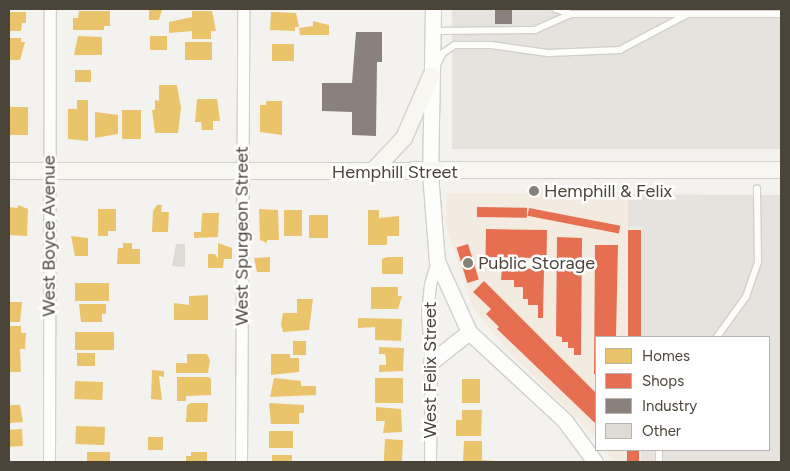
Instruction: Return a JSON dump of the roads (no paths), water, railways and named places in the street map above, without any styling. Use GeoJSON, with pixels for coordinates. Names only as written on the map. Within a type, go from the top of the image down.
{"type":"FeatureCollection","features":[{"type":"Feature","properties":{"kind":"main road"},"geometry":{"type":"LineString","coordinates":[[372,172],[404,138],[431,76]]}},
{"type":"Feature","properties":{"kind":"main road","name":"Hemphill Street"},"geometry":{"type":"LineString","coordinates":[[9,171],[430,172],[630,169],[781,170]]}},
{"type":"Feature","properties":{"kind":"street","name":"West Boyce Avenue"},"geometry":{"type":"LineString","coordinates":[[49,462],[50,9]]}},
{"type":"Feature","properties":{"kind":"street","name":"West Spurgeon Street"},"geometry":{"type":"LineString","coordinates":[[241,462],[243,9]]}},
{"type":"Feature","properties":{"kind":"street","name":"West Felix Street"},"geometry":{"type":"LineString","coordinates":[[430,462],[431,362],[427,314],[430,284],[437,261],[430,172],[432,9]]}},
{"type":"Feature","properties":{"kind":"street"},"geometry":{"type":"LineString","coordinates":[[437,261],[468,332],[565,421],[595,462]]}},
{"type":"Feature","properties":{"kind":"street"},"geometry":{"type":"LineString","coordinates":[[431,362],[468,332]]}},
{"type":"Feature","properties":{"kind":"lane"},"geometry":{"type":"LineString","coordinates":[[556,9],[571,14],[781,14]]}},
{"type":"Feature","properties":{"kind":"lane"},"geometry":{"type":"LineString","coordinates":[[432,31],[535,30],[571,14]]}},
{"type":"Feature","properties":{"kind":"lane"},"geometry":{"type":"LineString","coordinates":[[431,76],[443,53],[454,45],[491,45],[549,53],[620,50],[686,15]]}},
{"type":"Feature","properties":{"kind":"lane"},"geometry":{"type":"LineString","coordinates":[[718,336],[746,297],[758,262],[757,188]]}},
{"type":"Feature","properties":{"kind":"place","name":"Hemphill & Felix"},"geometry":{"type":"Point","coordinates":[534,191]}},
{"type":"Feature","properties":{"kind":"place","name":"Public Storage"},"geometry":{"type":"Point","coordinates":[468,263]}}]}
